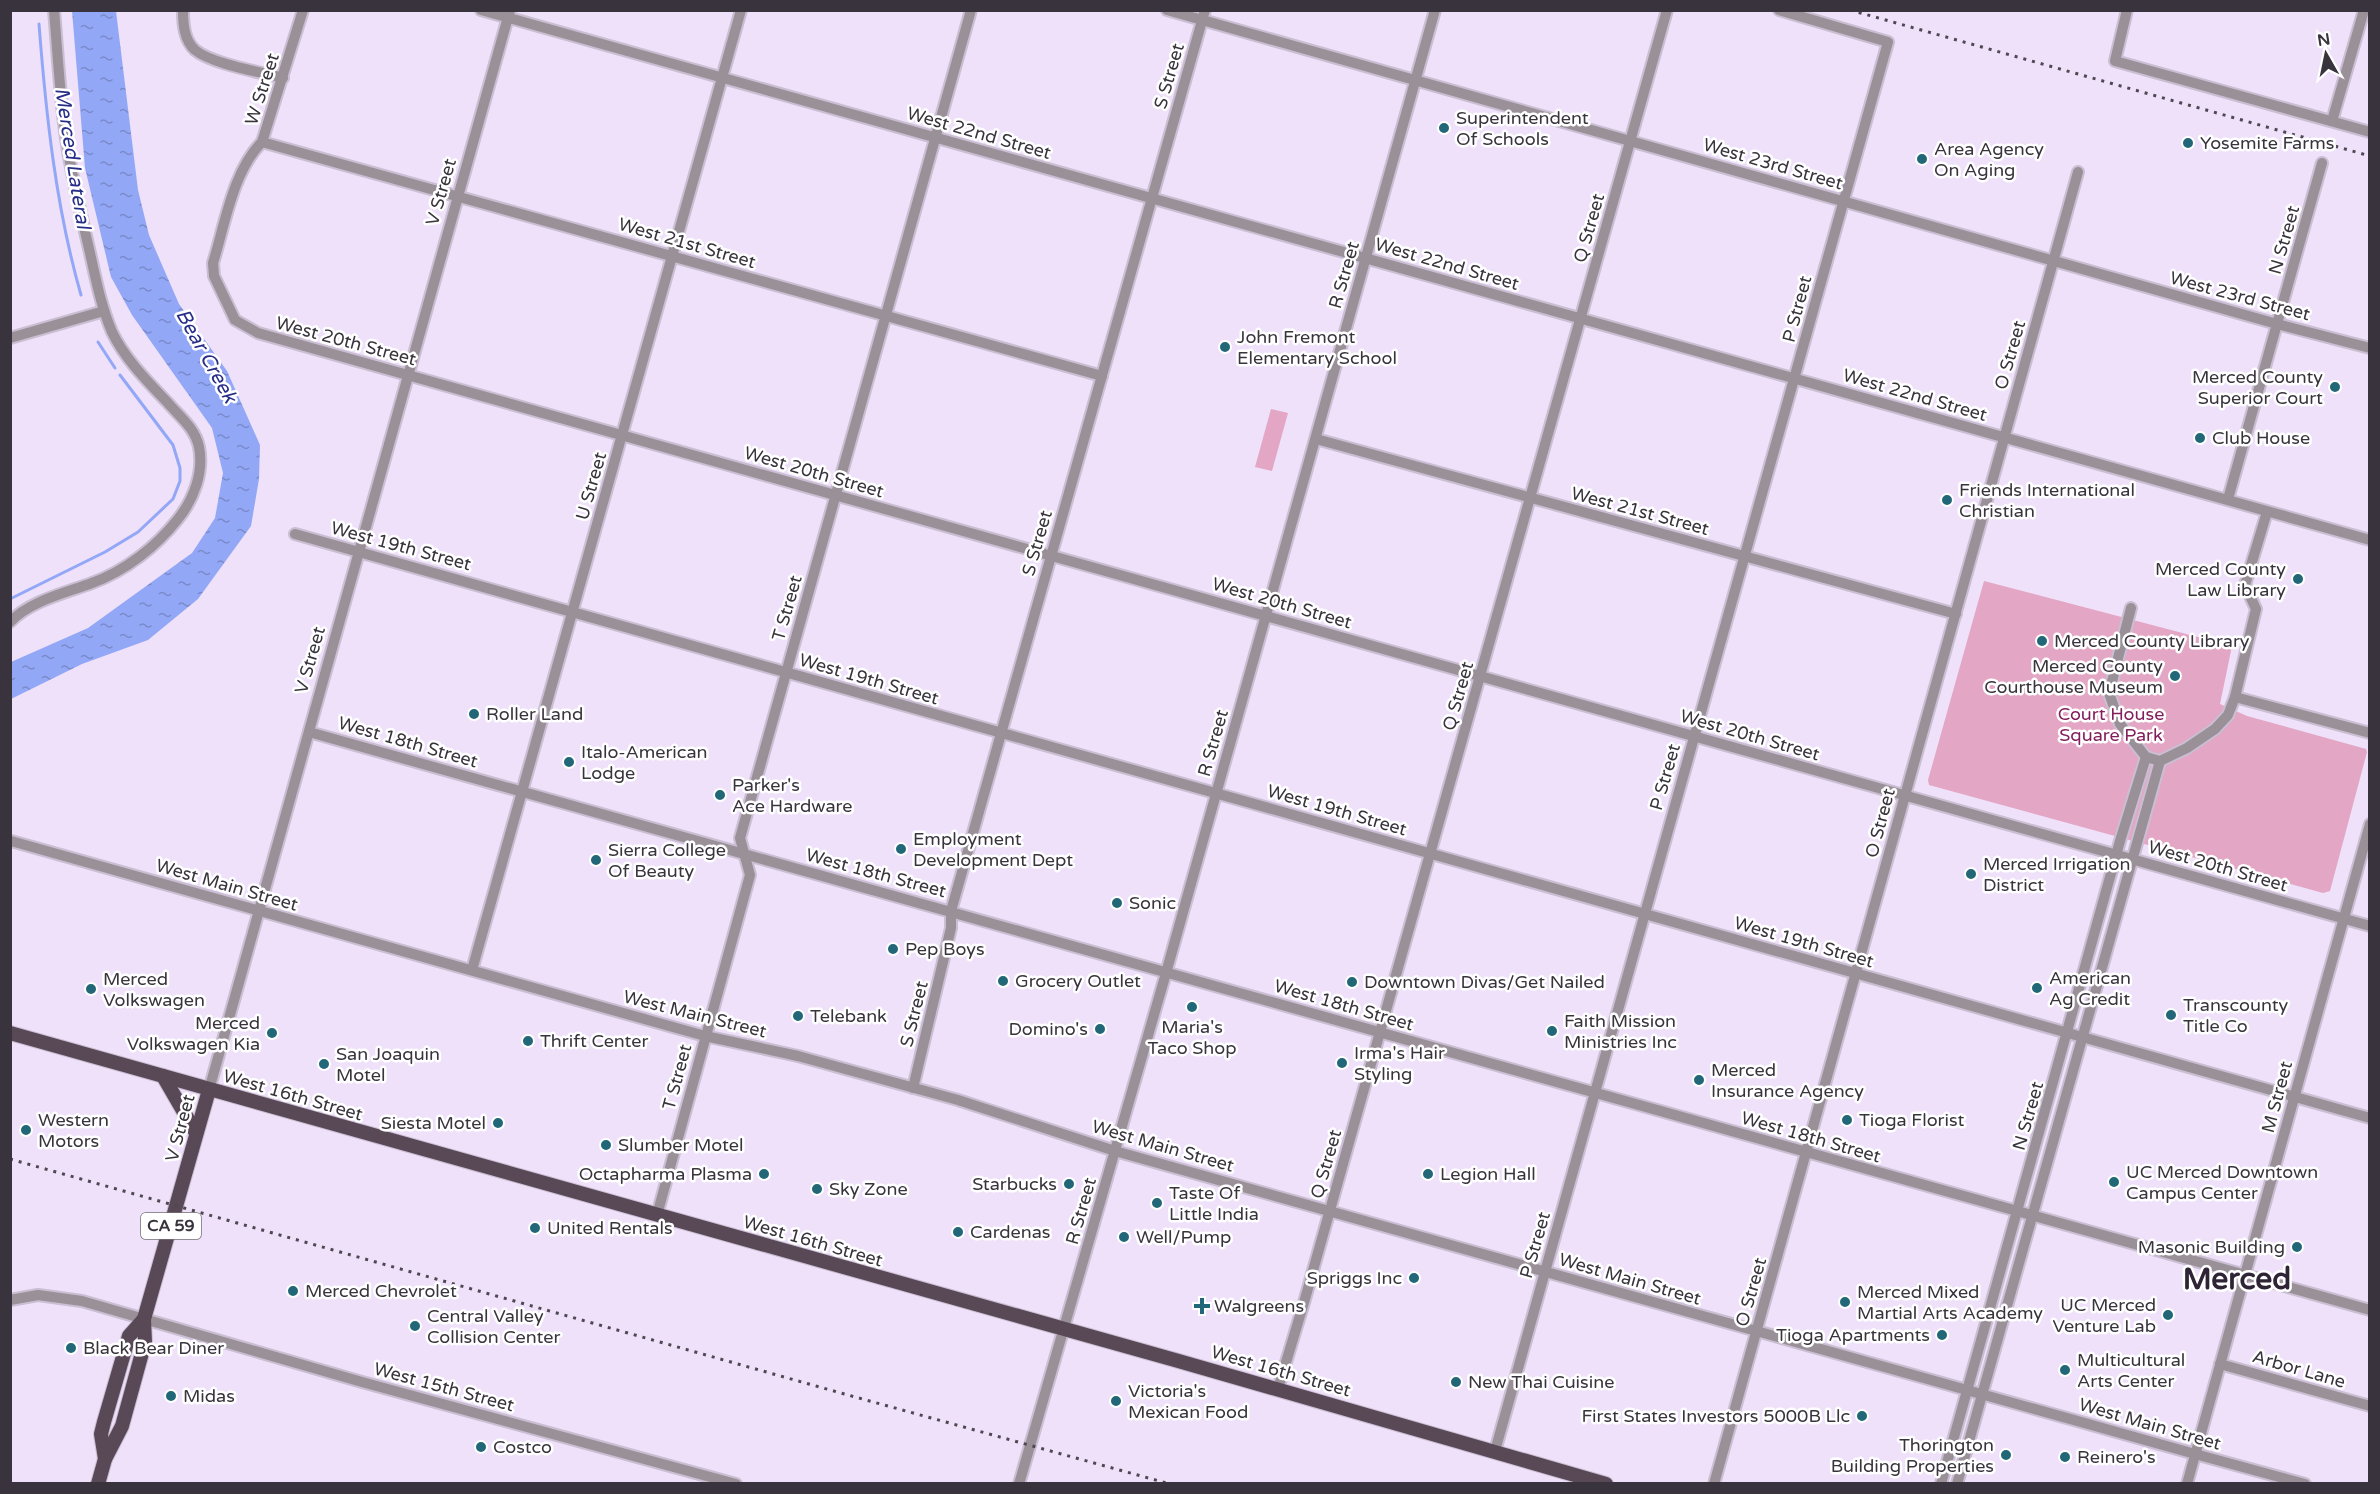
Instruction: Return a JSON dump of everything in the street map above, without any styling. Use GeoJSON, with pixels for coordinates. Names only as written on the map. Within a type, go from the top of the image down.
{"type":"FeatureCollection","features":[{"type":"Feature","properties":{"kind":"main road","name":"West 16th Street"},"geometry":{"type":"LineString","coordinates":[[10,1033],[1278,1389],[1606,1484]]}},
{"type":"Feature","properties":{"kind":"main road"},"geometry":{"type":"LineString","coordinates":[[163,1076],[196,1133]]}},
{"type":"Feature","properties":{"kind":"main road","name":"V Street"},"geometry":{"type":"LineString","coordinates":[[98,1484],[105,1459],[101,1434],[104,1422],[129,1336],[144,1319],[209,1090]]}},
{"type":"Feature","properties":{"kind":"street"},"geometry":{"type":"LineString","coordinates":[[12,618],[43,602],[92,583],[128,565],[142,555],[179,518],[192,498],[198,481],[200,460],[198,446],[190,428],[127,358],[112,332],[104,311],[68,149],[58,69],[54,10]]}},
{"type":"Feature","properties":{"kind":"street"},"geometry":{"type":"LineString","coordinates":[[183,10],[186,35],[193,49],[208,58],[284,78]]}},
{"type":"Feature","properties":{"kind":"street","name":"W Street"},"geometry":{"type":"LineString","coordinates":[[214,276],[213,263],[242,170],[262,142],[284,78],[303,10]]}},
{"type":"Feature","properties":{"kind":"street","name":"West 22nd Street"},"geometry":{"type":"LineString","coordinates":[[481,10],[509,14],[722,78],[2370,540]]}},
{"type":"Feature","properties":{"kind":"street","name":"U Street"},"geometry":{"type":"LineString","coordinates":[[472,970],[741,10]]}},
{"type":"Feature","properties":{"kind":"street","name":"T Street"},"geometry":{"type":"LineString","coordinates":[[657,1215],[750,875],[740,838],[971,10]]}},
{"type":"Feature","properties":{"kind":"street","name":"West 23rd Street"},"geometry":{"type":"LineString","coordinates":[[1167,10],[1203,15],[1416,81],[2277,324],[2370,348]]}},
{"type":"Feature","properties":{"kind":"street","name":"R Street"},"geometry":{"type":"LineString","coordinates":[[1019,1484],[1166,973],[1435,10]]}},
{"type":"Feature","properties":{"kind":"street","name":"Q Street"},"geometry":{"type":"LineString","coordinates":[[1278,1389],[1431,854],[1667,10]]}},
{"type":"Feature","properties":{"kind":"street","name":"P Street"},"geometry":{"type":"LineString","coordinates":[[1495,1452],[1888,42],[1779,10]]}},
{"type":"Feature","properties":{"kind":"street"},"geometry":{"type":"LineString","coordinates":[[2127,10],[2115,60],[2370,132]]}},
{"type":"Feature","properties":{"kind":"street"},"geometry":{"type":"LineString","coordinates":[[2332,121],[2364,10]]}},
{"type":"Feature","properties":{"kind":"street","name":"V Street"},"geometry":{"type":"LineString","coordinates":[[209,1090],[509,14]]}},
{"type":"Feature","properties":{"kind":"street","name":"S Street"},"geometry":{"type":"LineString","coordinates":[[913,1088],[951,928],[951,911],[1203,15]]}},
{"type":"Feature","properties":{"kind":"street","name":"West 21st Street"},"geometry":{"type":"LineString","coordinates":[[262,142],[1102,376]]}},
{"type":"Feature","properties":{"kind":"street","name":"N Street"},"geometry":{"type":"LineString","coordinates":[[2228,500],[2322,163]]}},
{"type":"Feature","properties":{"kind":"street","name":"O Street"},"geometry":{"type":"LineString","coordinates":[[1714,1484],[2078,172]]}},
{"type":"Feature","properties":{"kind":"street","name":"West 20th Street"},"geometry":{"type":"LineString","coordinates":[[214,276],[235,320],[245,328],[258,333],[2370,926]]}},
{"type":"Feature","properties":{"kind":"street"},"geometry":{"type":"LineString","coordinates":[[10,338],[104,311]]}},
{"type":"Feature","properties":{"kind":"street","name":"West 21st Street"},"geometry":{"type":"LineString","coordinates":[[1316,439],[1956,614]]}},
{"type":"Feature","properties":{"kind":"street"},"geometry":{"type":"LineString","coordinates":[[2131,608],[2109,693],[2120,724],[2146,757],[2160,761],[2187,748],[2215,729],[2228,715],[2235,697],[2256,609],[2245,585],[2266,512]]}},
{"type":"Feature","properties":{"kind":"street","name":"West 19th Street"},"geometry":{"type":"LineString","coordinates":[[295,534],[2370,1118]]}},
{"type":"Feature","properties":{"kind":"street"},"geometry":{"type":"LineString","coordinates":[[2235,697],[2370,733]]}},
{"type":"Feature","properties":{"kind":"street","name":"West 18th Street"},"geometry":{"type":"LineString","coordinates":[[309,732],[2370,1310]]}},
{"type":"Feature","properties":{"kind":"street","name":"N Street"},"geometry":{"type":"LineString","coordinates":[[1941,1484],[2116,855],[2146,757]]}},
{"type":"Feature","properties":{"kind":"street","name":"N Street"},"geometry":{"type":"LineString","coordinates":[[1957,1484],[2160,761]]}},
{"type":"Feature","properties":{"kind":"street","name":"M Street"},"geometry":{"type":"LineString","coordinates":[[2187,1484],[2370,824]]}},
{"type":"Feature","properties":{"kind":"street","name":"West Main Street"},"geometry":{"type":"LineString","coordinates":[[11,841],[705,1036],[798,1056],[913,1088],[1115,1151],[2306,1484]]}},
{"type":"Feature","properties":{"kind":"street","name":"West 15th Street"},"geometry":{"type":"LineString","coordinates":[[10,1300],[38,1295],[60,1297],[736,1484]]}},
{"type":"Feature","properties":{"kind":"street","name":"Arbor Lane"},"geometry":{"type":"LineString","coordinates":[[2220,1364],[2370,1406]]}},
{"type":"Feature","properties":{"kind":"green space"},"geometry":{"type":"Polygon","coordinates":[[[1271,409],[1288,413],[1272,471],[1255,467],[1271,409]]]}},
{"type":"Feature","properties":{"kind":"green space","name":"Court House Square Park"},"geometry":{"type":"Polygon","coordinates":[[[1984,581],[2232,646],[2220,704],[2247,716],[2366,749],[2330,891],[2323,893],[1929,785],[1928,780],[1984,581]]]}},
{"type":"Feature","properties":{"kind":"water","name":"Bear Creek"},"geometry":{"type":"Polygon","coordinates":[[[72,11],[116,11],[138,190],[149,235],[179,304],[227,371],[260,445],[259,479],[251,526],[198,599],[148,640],[82,664],[11,699],[11,662],[88,628],[192,553],[215,518],[223,473],[212,428],[132,315],[111,277],[85,168],[72,11]]]}},
{"type":"Feature","properties":{"kind":"waterway","name":"Merced Lateral"},"geometry":{"type":"LineString","coordinates":[[39,24],[53,161],[65,229],[81,295]]}},
{"type":"Feature","properties":{"kind":"waterway","name":"Merced Lateral"},"geometry":{"type":"LineString","coordinates":[[98,342],[115,368]]}},
{"type":"Feature","properties":{"kind":"waterway","name":"Merced Lateral"},"geometry":{"type":"LineString","coordinates":[[10,599],[105,552],[138,532],[173,499],[180,481],[180,468],[173,445],[120,375]]}},
{"type":"Feature","properties":{"kind":"railway"},"geometry":{"type":"LineString","coordinates":[[1850,10],[2370,156]]}},
{"type":"Feature","properties":{"kind":"railway"},"geometry":{"type":"LineString","coordinates":[[10,1159],[1170,1484]]}},
{"type":"Feature","properties":{"kind":"place","name":"Superintendent Of Schools"},"geometry":{"type":"Point","coordinates":[1444,128]}},
{"type":"Feature","properties":{"kind":"place","name":"Yosemite Farms"},"geometry":{"type":"Point","coordinates":[2188,143]}},
{"type":"Feature","properties":{"kind":"place","name":"Area Agency On Aging"},"geometry":{"type":"Point","coordinates":[1922,159]}},
{"type":"Feature","properties":{"kind":"place","name":"John Fremont Elementary School"},"geometry":{"type":"Point","coordinates":[1225,347]}},
{"type":"Feature","properties":{"kind":"place","name":"Merced County Superior Court"},"geometry":{"type":"Point","coordinates":[2335,387]}},
{"type":"Feature","properties":{"kind":"place","name":"Club House"},"geometry":{"type":"Point","coordinates":[2200,438]}},
{"type":"Feature","properties":{"kind":"place","name":"Friends International Christian"},"geometry":{"type":"Point","coordinates":[1947,500]}},
{"type":"Feature","properties":{"kind":"place","name":"Merced County Law Library"},"geometry":{"type":"Point","coordinates":[2298,579]}},
{"type":"Feature","properties":{"kind":"place","name":"Merced County Library"},"geometry":{"type":"Point","coordinates":[2042,641]}},
{"type":"Feature","properties":{"kind":"place","name":"Merced County Courthouse Museum"},"geometry":{"type":"Point","coordinates":[2175,676]}},
{"type":"Feature","properties":{"kind":"place","name":"Roller Land"},"geometry":{"type":"Point","coordinates":[474,714]}},
{"type":"Feature","properties":{"kind":"place","name":"Italo-American Lodge"},"geometry":{"type":"Point","coordinates":[569,762]}},
{"type":"Feature","properties":{"kind":"place","name":"Parker's Ace Hardware"},"geometry":{"type":"Point","coordinates":[720,795]}},
{"type":"Feature","properties":{"kind":"place","name":"Employment Development Dept"},"geometry":{"type":"Point","coordinates":[901,849]}},
{"type":"Feature","properties":{"kind":"place","name":"Sierra College Of Beauty"},"geometry":{"type":"Point","coordinates":[596,860]}},
{"type":"Feature","properties":{"kind":"place","name":"Merced Irrigation District"},"geometry":{"type":"Point","coordinates":[1971,874]}},
{"type":"Feature","properties":{"kind":"place","name":"Sonic"},"geometry":{"type":"Point","coordinates":[1117,903]}},
{"type":"Feature","properties":{"kind":"place","name":"Pep Boys"},"geometry":{"type":"Point","coordinates":[893,949]}},
{"type":"Feature","properties":{"kind":"place","name":"Grocery Outlet"},"geometry":{"type":"Point","coordinates":[1003,981]}},
{"type":"Feature","properties":{"kind":"place","name":"Downtown Divas/Get Nailed"},"geometry":{"type":"Point","coordinates":[1352,982]}},
{"type":"Feature","properties":{"kind":"place","name":"American Ag Credit"},"geometry":{"type":"Point","coordinates":[2037,988]}},
{"type":"Feature","properties":{"kind":"place","name":"Merced Volkswagen"},"geometry":{"type":"Point","coordinates":[91,989]}},
{"type":"Feature","properties":{"kind":"place","name":"Maria's Taco Shop"},"geometry":{"type":"Point","coordinates":[1192,1007]}},
{"type":"Feature","properties":{"kind":"place","name":"Transcounty Title Co"},"geometry":{"type":"Point","coordinates":[2171,1015]}},
{"type":"Feature","properties":{"kind":"place","name":"Telebank"},"geometry":{"type":"Point","coordinates":[798,1016]}},
{"type":"Feature","properties":{"kind":"place","name":"Domino's"},"geometry":{"type":"Point","coordinates":[1100,1029]}},
{"type":"Feature","properties":{"kind":"place","name":"Faith Mission Ministries Inc"},"geometry":{"type":"Point","coordinates":[1552,1031]}},
{"type":"Feature","properties":{"kind":"place","name":"Merced Volkswagen Kia"},"geometry":{"type":"Point","coordinates":[272,1033]}},
{"type":"Feature","properties":{"kind":"place","name":"Thrift Center"},"geometry":{"type":"Point","coordinates":[528,1041]}},
{"type":"Feature","properties":{"kind":"place","name":"Irma's Hair Styling"},"geometry":{"type":"Point","coordinates":[1342,1063]}},
{"type":"Feature","properties":{"kind":"place","name":"San Joaquin Motel"},"geometry":{"type":"Point","coordinates":[324,1064]}},
{"type":"Feature","properties":{"kind":"place","name":"Merced Insurance Agency"},"geometry":{"type":"Point","coordinates":[1699,1080]}},
{"type":"Feature","properties":{"kind":"place","name":"Tioga Florist"},"geometry":{"type":"Point","coordinates":[1847,1120]}},
{"type":"Feature","properties":{"kind":"place","name":"Siesta Motel"},"geometry":{"type":"Point","coordinates":[498,1123]}},
{"type":"Feature","properties":{"kind":"place","name":"Western Motors"},"geometry":{"type":"Point","coordinates":[26,1130]}},
{"type":"Feature","properties":{"kind":"place","name":"Slumber Motel"},"geometry":{"type":"Point","coordinates":[606,1145]}},
{"type":"Feature","properties":{"kind":"place","name":"Octapharma Plasma"},"geometry":{"type":"Point","coordinates":[764,1174]}},
{"type":"Feature","properties":{"kind":"place","name":"Legion Hall"},"geometry":{"type":"Point","coordinates":[1428,1174]}},
{"type":"Feature","properties":{"kind":"place","name":"UC Merced Downtown Campus Center"},"geometry":{"type":"Point","coordinates":[2114,1182]}},
{"type":"Feature","properties":{"kind":"place","name":"Starbucks"},"geometry":{"type":"Point","coordinates":[1069,1184]}},
{"type":"Feature","properties":{"kind":"place","name":"Sky Zone"},"geometry":{"type":"Point","coordinates":[817,1189]}},
{"type":"Feature","properties":{"kind":"place","name":"Taste Of Little India"},"geometry":{"type":"Point","coordinates":[1157,1203]}},
{"type":"Feature","properties":{"kind":"place","name":"United Rentals"},"geometry":{"type":"Point","coordinates":[535,1228]}},
{"type":"Feature","properties":{"kind":"place","name":"Cardenas"},"geometry":{"type":"Point","coordinates":[958,1232]}},
{"type":"Feature","properties":{"kind":"place","name":"Well/Pump"},"geometry":{"type":"Point","coordinates":[1124,1237]}},
{"type":"Feature","properties":{"kind":"place","name":"Masonic Building"},"geometry":{"type":"Point","coordinates":[2297,1247]}},
{"type":"Feature","properties":{"kind":"place","name":"Spriggs Inc"},"geometry":{"type":"Point","coordinates":[1414,1278]}},
{"type":"Feature","properties":{"kind":"place","name":"Merced Chevrolet"},"geometry":{"type":"Point","coordinates":[293,1291]}},
{"type":"Feature","properties":{"kind":"place","name":"Merced Mixed Martial Arts Academy"},"geometry":{"type":"Point","coordinates":[1845,1302]}},
{"type":"Feature","properties":{"kind":"place","name":"Walgreens"},"geometry":{"type":"Point","coordinates":[1202,1306]}},
{"type":"Feature","properties":{"kind":"place","name":"UC Merced Venture Lab"},"geometry":{"type":"Point","coordinates":[2168,1315]}},
{"type":"Feature","properties":{"kind":"place","name":"Central Valley Collision Center"},"geometry":{"type":"Point","coordinates":[415,1326]}},
{"type":"Feature","properties":{"kind":"place","name":"Tioga Apartments"},"geometry":{"type":"Point","coordinates":[1942,1335]}},
{"type":"Feature","properties":{"kind":"place","name":"Black Bear Diner"},"geometry":{"type":"Point","coordinates":[71,1348]}},
{"type":"Feature","properties":{"kind":"place","name":"Multicultural Arts Center"},"geometry":{"type":"Point","coordinates":[2065,1370]}},
{"type":"Feature","properties":{"kind":"place","name":"New Thai Cuisine"},"geometry":{"type":"Point","coordinates":[1456,1382]}},
{"type":"Feature","properties":{"kind":"place","name":"Midas"},"geometry":{"type":"Point","coordinates":[171,1396]}},
{"type":"Feature","properties":{"kind":"place","name":"Victoria's Mexican Food"},"geometry":{"type":"Point","coordinates":[1116,1401]}},
{"type":"Feature","properties":{"kind":"place","name":"First States Investors 5000B Llc"},"geometry":{"type":"Point","coordinates":[1862,1416]}},
{"type":"Feature","properties":{"kind":"place","name":"Costco"},"geometry":{"type":"Point","coordinates":[481,1447]}},
{"type":"Feature","properties":{"kind":"place","name":"Thorington Building Properties"},"geometry":{"type":"Point","coordinates":[2006,1455]}},
{"type":"Feature","properties":{"kind":"place","name":"Reinero's"},"geometry":{"type":"Point","coordinates":[2065,1457]}},
{"type":"Feature","properties":{"kind":"district","name":"Merced"},"geometry":{"type":"Point","coordinates":[2237,1279]}}]}
